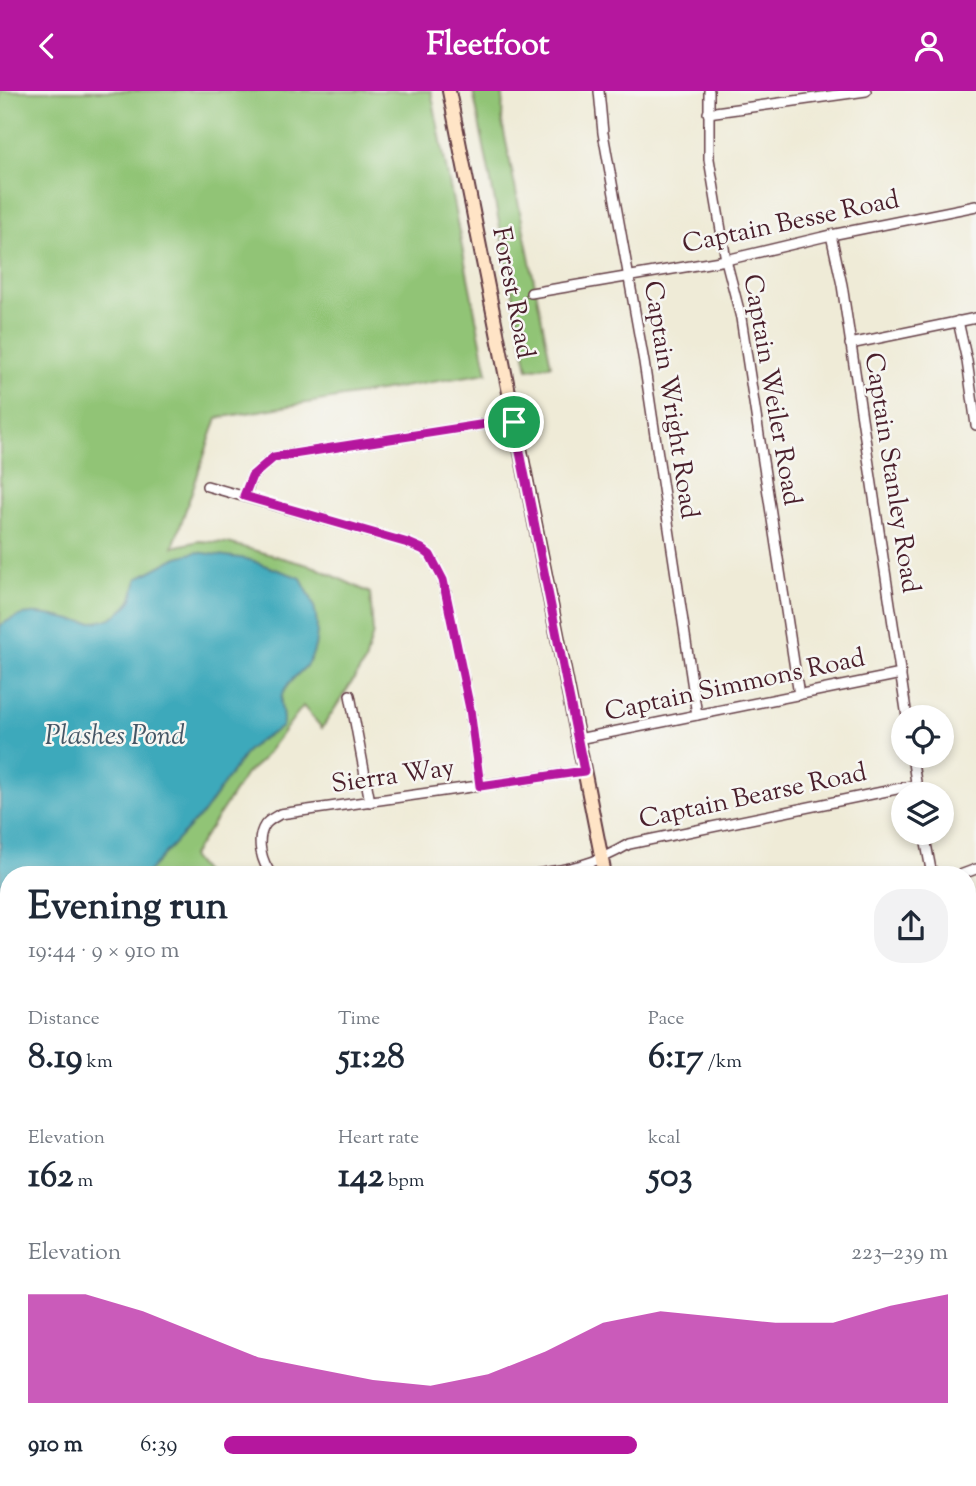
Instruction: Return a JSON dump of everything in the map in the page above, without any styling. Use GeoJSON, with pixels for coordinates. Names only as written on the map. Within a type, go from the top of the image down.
{"type":"FeatureCollection","features":[{"type":"Feature","properties":{"kind":"main road","name":"Forest Road"},"geometry":{"type":"LineString","coordinates":[[449,91],[603,866]]}},
{"type":"Feature","properties":{"kind":"street","name":"Captain Wright Road"},"geometry":{"type":"LineString","coordinates":[[599,91],[603,133],[631,277],[697,715]]}},
{"type":"Feature","properties":{"kind":"street","name":"Captain Weiler Road"},"geometry":{"type":"LineString","coordinates":[[709,91],[707,146],[726,260],[741,318],[799,695]]}},
{"type":"Feature","properties":{"kind":"street"},"geometry":{"type":"LineString","coordinates":[[708,113],[866,91]]}},
{"type":"Feature","properties":{"kind":"street","name":"Captain Besse Road"},"geometry":{"type":"LineString","coordinates":[[531,293],[726,260],[831,235],[976,207]]}},
{"type":"Feature","properties":{"kind":"street","name":"Captain Stanley Road"},"geometry":{"type":"LineString","coordinates":[[831,235],[842,285],[905,705]]}},
{"type":"Feature","properties":{"kind":"street"},"geometry":{"type":"LineString","coordinates":[[850,344],[976,318]]}},
{"type":"Feature","properties":{"kind":"street"},"geometry":{"type":"LineString","coordinates":[[958,321],[976,425]]}},
{"type":"Feature","properties":{"kind":"street"},"geometry":{"type":"LineString","coordinates":[[244,496],[252,476],[274,457],[499,422],[514,422]]}},
{"type":"Feature","properties":{"kind":"street"},"geometry":{"type":"LineString","coordinates":[[207,486],[408,543],[430,555],[443,580],[470,709],[480,786]]}},
{"type":"Feature","properties":{"kind":"street","name":"Captain Simmons Road"},"geometry":{"type":"LineString","coordinates":[[578,739],[901,674]]}},
{"type":"Feature","properties":{"kind":"street"},"geometry":{"type":"LineString","coordinates":[[351,695],[370,802]]}},
{"type":"Feature","properties":{"kind":"street","name":"Sierra Way"},"geometry":{"type":"LineString","coordinates":[[265,866],[261,850],[262,832],[270,820],[280,814],[584,771]]}},
{"type":"Feature","properties":{"kind":"street","name":"Captain Bearse Road"},"geometry":{"type":"LineString","coordinates":[[602,860],[629,844],[891,795]]}},
{"type":"Feature","properties":{"kind":"street"},"geometry":{"type":"LineString","coordinates":[[926,845],[930,866]]}},
{"type":"Feature","properties":{"kind":"street"},"geometry":{"type":"LineString","coordinates":[[580,866],[602,860]]}},
{"type":"Feature","properties":{"kind":"green space"},"geometry":{"type":"Polygon","coordinates":[[[0,91],[431,91],[487,373],[217,418],[173,547],[199,541],[228,543],[315,567],[370,593],[373,633],[365,662],[322,728],[303,706],[261,761],[246,774],[191,857],[198,866],[0,866],[0,91]]]}},
{"type":"Feature","properties":{"kind":"green space"},"geometry":{"type":"Polygon","coordinates":[[[473,91],[503,91],[502,122],[551,365],[528,369],[473,91]]]}},
{"type":"Feature","properties":{"kind":"water","name":"Plashes Pond"},"geometry":{"type":"Polygon","coordinates":[[[197,552],[247,559],[301,578],[313,603],[316,644],[306,666],[289,683],[282,695],[282,727],[247,751],[201,816],[153,866],[0,866],[0,626],[15,617],[29,614],[88,622],[102,621],[116,615],[129,603],[138,578],[177,557],[197,552]]]}},
{"type":"Feature","properties":{"kind":"route"},"geometry":{"type":"LineString","coordinates":[[499,422],[514,422],[584,771],[480,786],[460,656],[443,580],[430,555],[408,543],[244,496],[252,476],[274,457],[499,422]]}}]}
